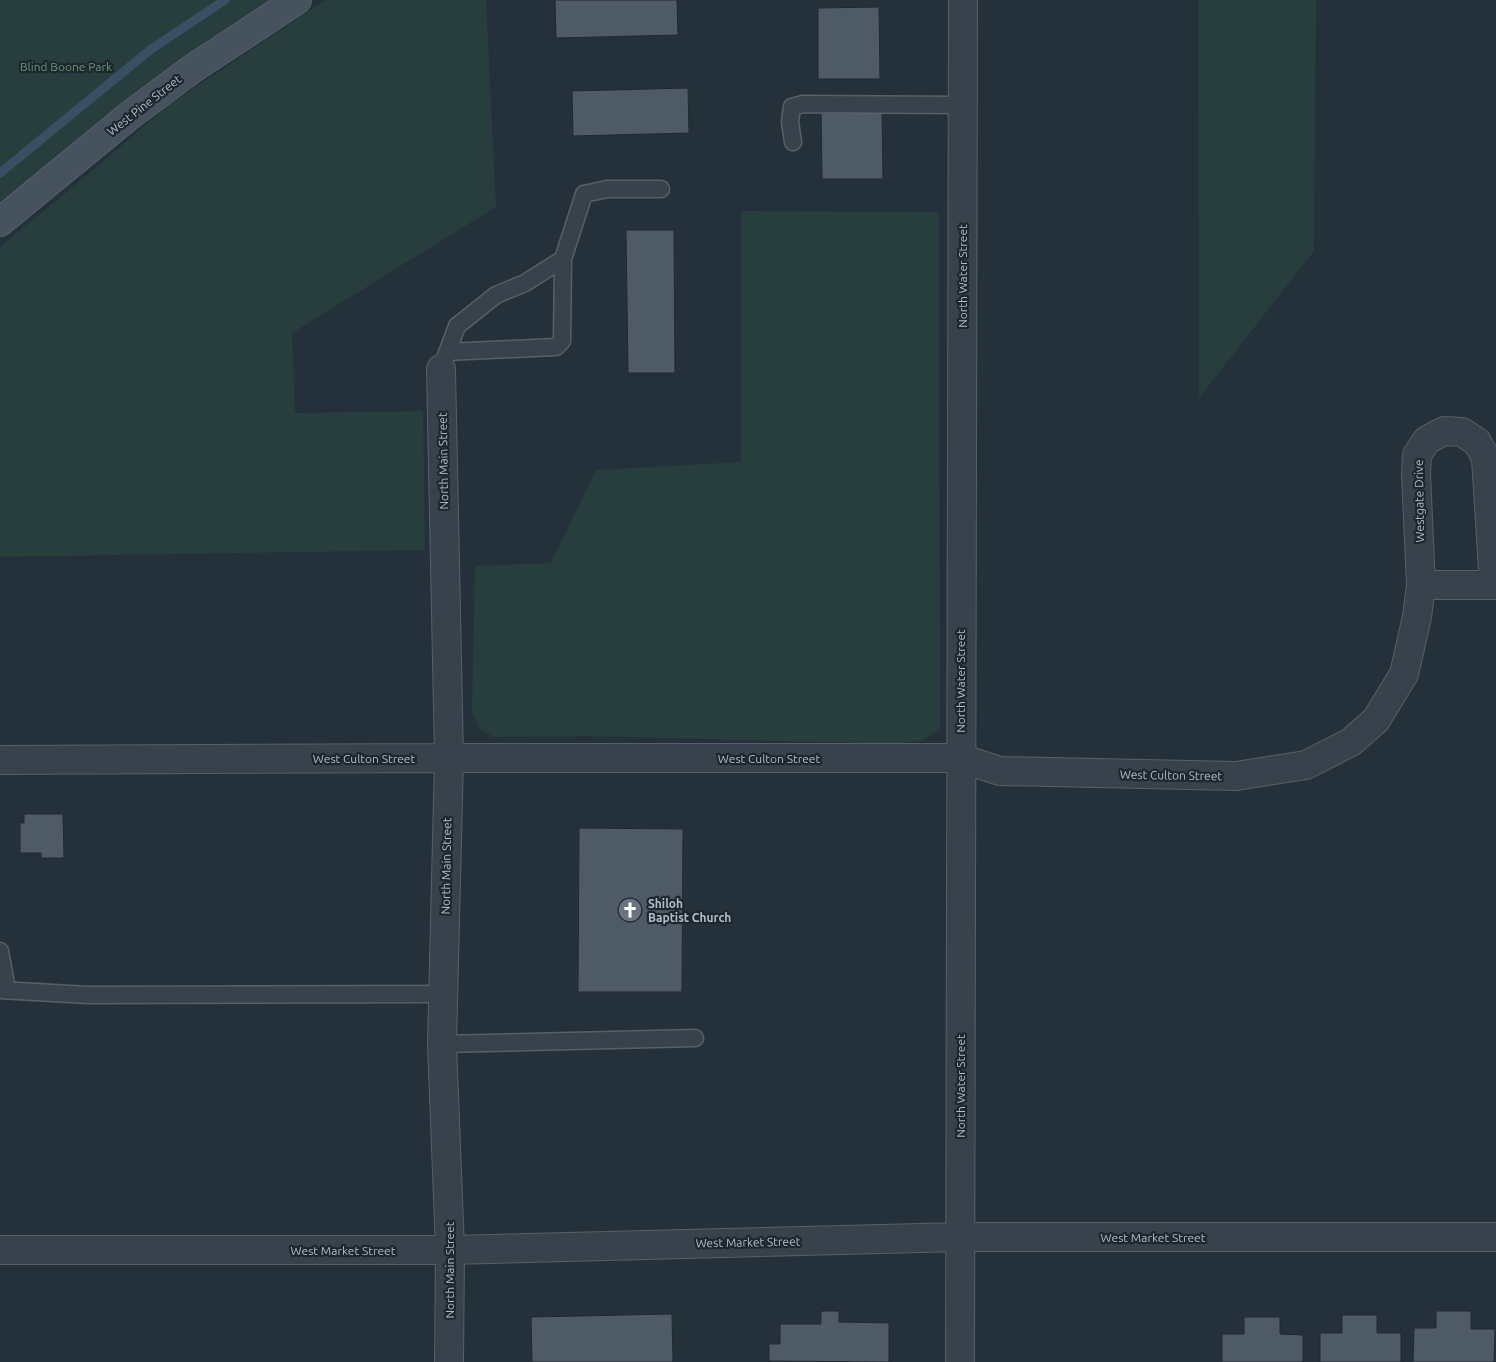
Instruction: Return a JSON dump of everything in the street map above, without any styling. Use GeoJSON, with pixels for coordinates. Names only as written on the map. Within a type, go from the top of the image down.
{"type":"FeatureCollection","features":[{"type":"Feature","properties":{"kind":"street","name":"West Pine Street"},"geometry":{"type":"LineString","coordinates":[[0,222],[129,116],[192,69],[297,0]]}},
{"type":"Feature","properties":{"kind":"street","name":"North Water Street"},"geometry":{"type":"LineString","coordinates":[[960,1362],[963,0]]}},
{"type":"Feature","properties":{"kind":"street","name":"North Main Street"},"geometry":{"type":"LineString","coordinates":[[444,361],[448,758],[442,1044],[450,1250],[449,1362]]}},
{"type":"Feature","properties":{"kind":"street","name":"Westgate Drive"},"geometry":{"type":"LineString","coordinates":[[1421,585],[1416,474],[1417,455],[1427,440],[1444,431],[1462,432],[1477,442],[1486,458],[1495,585]]}},
{"type":"Feature","properties":{"kind":"street","name":"West Culton Street"},"geometry":{"type":"LineString","coordinates":[[0,760],[960,758],[1000,771],[1236,776],[1306,765],[1351,742],[1376,720],[1404,674],[1417,618],[1421,585]]}},
{"type":"Feature","properties":{"kind":"street"},"geometry":{"type":"LineString","coordinates":[[1421,585],[1495,585]]}},
{"type":"Feature","properties":{"kind":"street","name":"West Market Street"},"geometry":{"type":"LineString","coordinates":[[0,1250],[123,1252],[450,1250],[960,1237],[1496,1237]]}},
{"type":"Feature","properties":{"kind":"lane"},"geometry":{"type":"LineString","coordinates":[[793,142],[790,122],[792,107],[803,104],[962,105]]}},
{"type":"Feature","properties":{"kind":"lane"},"geometry":{"type":"LineString","coordinates":[[563,259],[526,284],[496,294],[457,326],[444,361],[556,347],[562,341],[563,259],[584,194],[607,189],[661,190]]}},
{"type":"Feature","properties":{"kind":"lane"},"geometry":{"type":"LineString","coordinates":[[0,951],[4,990],[88,995],[443,994]]}},
{"type":"Feature","properties":{"kind":"lane"},"geometry":{"type":"LineString","coordinates":[[442,1044],[696,1038]]}},
{"type":"Feature","properties":{"kind":"green space","name":"Blind Boone Park"},"geometry":{"type":"Polygon","coordinates":[[[0,0],[275,0],[152,82],[0,202],[0,0]]]}},
{"type":"Feature","properties":{"kind":"green space"},"geometry":{"type":"Polygon","coordinates":[[[325,0],[486,0],[496,207],[292,333],[295,413],[423,411],[425,550],[0,557],[0,247],[166,107],[325,0]]]}},
{"type":"Feature","properties":{"kind":"green space"},"geometry":{"type":"Polygon","coordinates":[[[1198,0],[1316,0],[1314,251],[1199,398],[1198,0]]]}},
{"type":"Feature","properties":{"kind":"green space"},"geometry":{"type":"Polygon","coordinates":[[[741,211],[939,212],[940,728],[923,740],[900,744],[588,736],[494,737],[479,729],[472,711],[475,566],[551,563],[596,470],[741,462],[741,211]]]}},
{"type":"Feature","properties":{"kind":"building"},"geometry":{"type":"Polygon","coordinates":[[[555,0],[677,0],[678,35],[556,38],[555,0]]]}},
{"type":"Feature","properties":{"kind":"building"},"geometry":{"type":"Polygon","coordinates":[[[879,7],[880,79],[818,79],[818,8],[879,7]]]}},
{"type":"Feature","properties":{"kind":"building"},"geometry":{"type":"Polygon","coordinates":[[[688,88],[689,133],[573,136],[572,91],[688,88]]]}},
{"type":"Feature","properties":{"kind":"building"},"geometry":{"type":"Polygon","coordinates":[[[821,108],[882,108],[883,179],[822,179],[821,108]]]}},
{"type":"Feature","properties":{"kind":"building"},"geometry":{"type":"Polygon","coordinates":[[[626,230],[674,230],[675,373],[628,373],[626,230]]]}},
{"type":"Feature","properties":{"kind":"building"},"geometry":{"type":"Polygon","coordinates":[[[24,814],[63,814],[64,858],[41,858],[41,853],[20,853],[20,823],[24,823],[24,814]]]}},
{"type":"Feature","properties":{"kind":"building","name":"Shiloh Baptist Church"},"geometry":{"type":"Polygon","coordinates":[[[579,828],[683,829],[682,992],[578,992],[579,828]]]}},
{"type":"Feature","properties":{"kind":"building"},"geometry":{"type":"Polygon","coordinates":[[[821,1311],[839,1311],[839,1322],[889,1323],[889,1362],[769,1361],[769,1344],[780,1344],[780,1324],[821,1324],[821,1311]]]}},
{"type":"Feature","properties":{"kind":"building"},"geometry":{"type":"Polygon","coordinates":[[[1436,1311],[1471,1311],[1471,1329],[1495,1329],[1494,1362],[1413,1362],[1414,1328],[1436,1328],[1436,1311]]]}},
{"type":"Feature","properties":{"kind":"building"},"geometry":{"type":"Polygon","coordinates":[[[672,1314],[673,1362],[532,1362],[531,1317],[672,1314]]]}},
{"type":"Feature","properties":{"kind":"building"},"geometry":{"type":"Polygon","coordinates":[[[1342,1315],[1377,1315],[1377,1333],[1401,1333],[1401,1362],[1320,1362],[1320,1333],[1342,1333],[1342,1315]]]}},
{"type":"Feature","properties":{"kind":"building"},"geometry":{"type":"Polygon","coordinates":[[[1244,1317],[1280,1317],[1280,1334],[1303,1335],[1303,1362],[1222,1362],[1222,1334],[1244,1334],[1244,1317]]]}},
{"type":"Feature","properties":{"kind":"waterway"},"geometry":{"type":"LineString","coordinates":[[0,173],[150,50],[225,0]]}},
{"type":"Feature","properties":{"kind":"place","name":"Shiloh Baptist Church"},"geometry":{"type":"Point","coordinates":[630,910]}}]}
